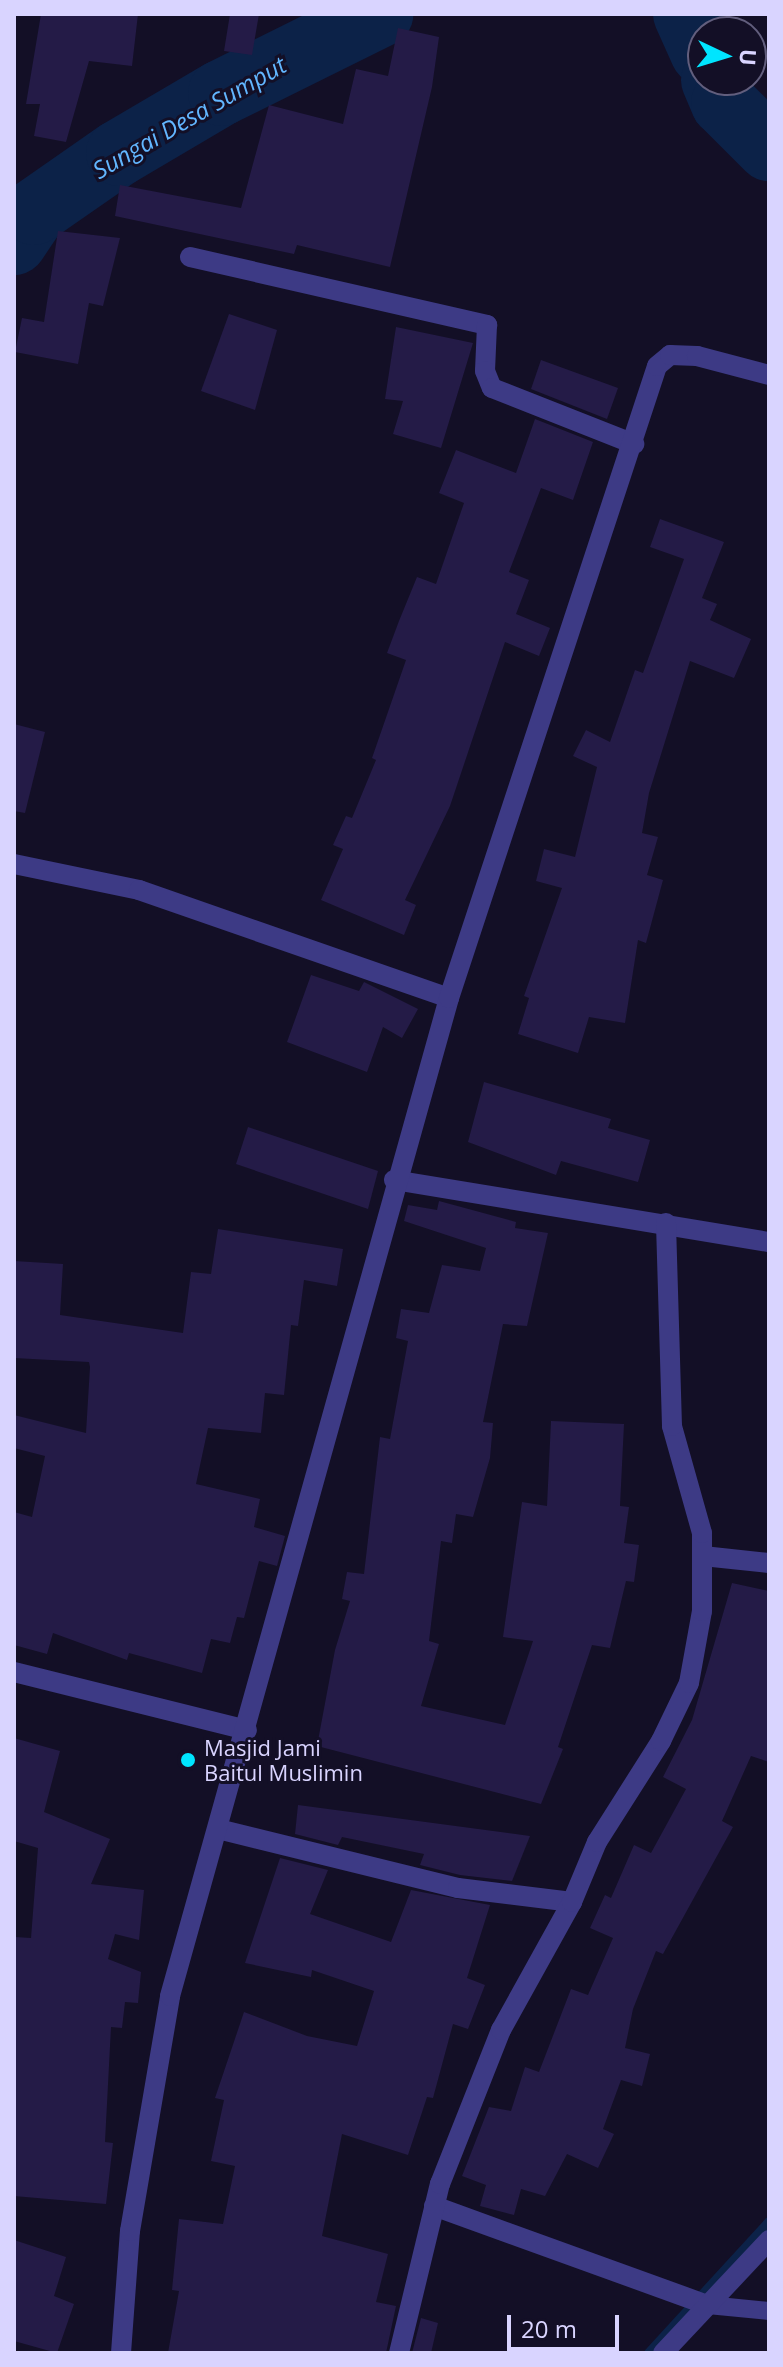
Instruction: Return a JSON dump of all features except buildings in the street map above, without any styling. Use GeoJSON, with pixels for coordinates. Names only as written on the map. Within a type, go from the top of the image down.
{"type":"FeatureCollection","features":[{"type":"Feature","properties":{"kind":"street"},"geometry":{"type":"LineString","coordinates":[[190,257],[487,325],[485,371],[492,388],[634,444]]}},
{"type":"Feature","properties":{"kind":"street"},"geometry":{"type":"LineString","coordinates":[[121,2353],[130,2231],[150,2091],[170,1996],[247,1730],[394,1180],[449,998],[634,444],[657,366],[670,355],[769,375]]}},
{"type":"Feature","properties":{"kind":"street"},"geometry":{"type":"LineString","coordinates":[[14,864],[139,890],[449,998]]}},
{"type":"Feature","properties":{"kind":"street"},"geometry":{"type":"LineString","coordinates":[[394,1180],[769,1242]]}},
{"type":"Feature","properties":{"kind":"street"},"geometry":{"type":"LineString","coordinates":[[399,2353],[434,2206],[501,2030],[572,1902],[597,1842],[661,1741],[689,1683],[702,1611],[703,1556],[692,1484],[672,1426],[666,1223]]}},
{"type":"Feature","properties":{"kind":"street"},"geometry":{"type":"LineString","coordinates":[[703,1556],[769,1563]]}},
{"type":"Feature","properties":{"kind":"street"},"geometry":{"type":"LineString","coordinates":[[14,1672],[247,1730]]}},
{"type":"Feature","properties":{"kind":"street"},"geometry":{"type":"LineString","coordinates":[[218,1829],[458,1888],[572,1902]]}},
{"type":"Feature","properties":{"kind":"street"},"geometry":{"type":"LineString","coordinates":[[434,2206],[708,2305]]}},
{"type":"Feature","properties":{"kind":"street"},"geometry":{"type":"LineString","coordinates":[[663,2353],[769,2240]]}},
{"type":"Feature","properties":{"kind":"lane"},"geometry":{"type":"LineString","coordinates":[[708,2305],[769,2311]]}},
{"type":"Feature","properties":{"kind":"waterway","name":"Sungai Desa Sumput"},"geometry":{"type":"LineString","coordinates":[[14,242],[34,212],[119,153],[221,93],[380,14]]}},
{"type":"Feature","properties":{"kind":"waterway","name":"Sungai Desa Sumput"},"geometry":{"type":"LineString","coordinates":[[721,96],[724,103],[769,148]]}},
{"type":"Feature","properties":{"kind":"waterway"},"geometry":{"type":"LineString","coordinates":[[649,2353],[769,2222]]}},
{"type":"Feature","properties":{"kind":"place","name":"Masjid Jami Baitul Muslimin"},"geometry":{"type":"Point","coordinates":[188,1760]}}]}
